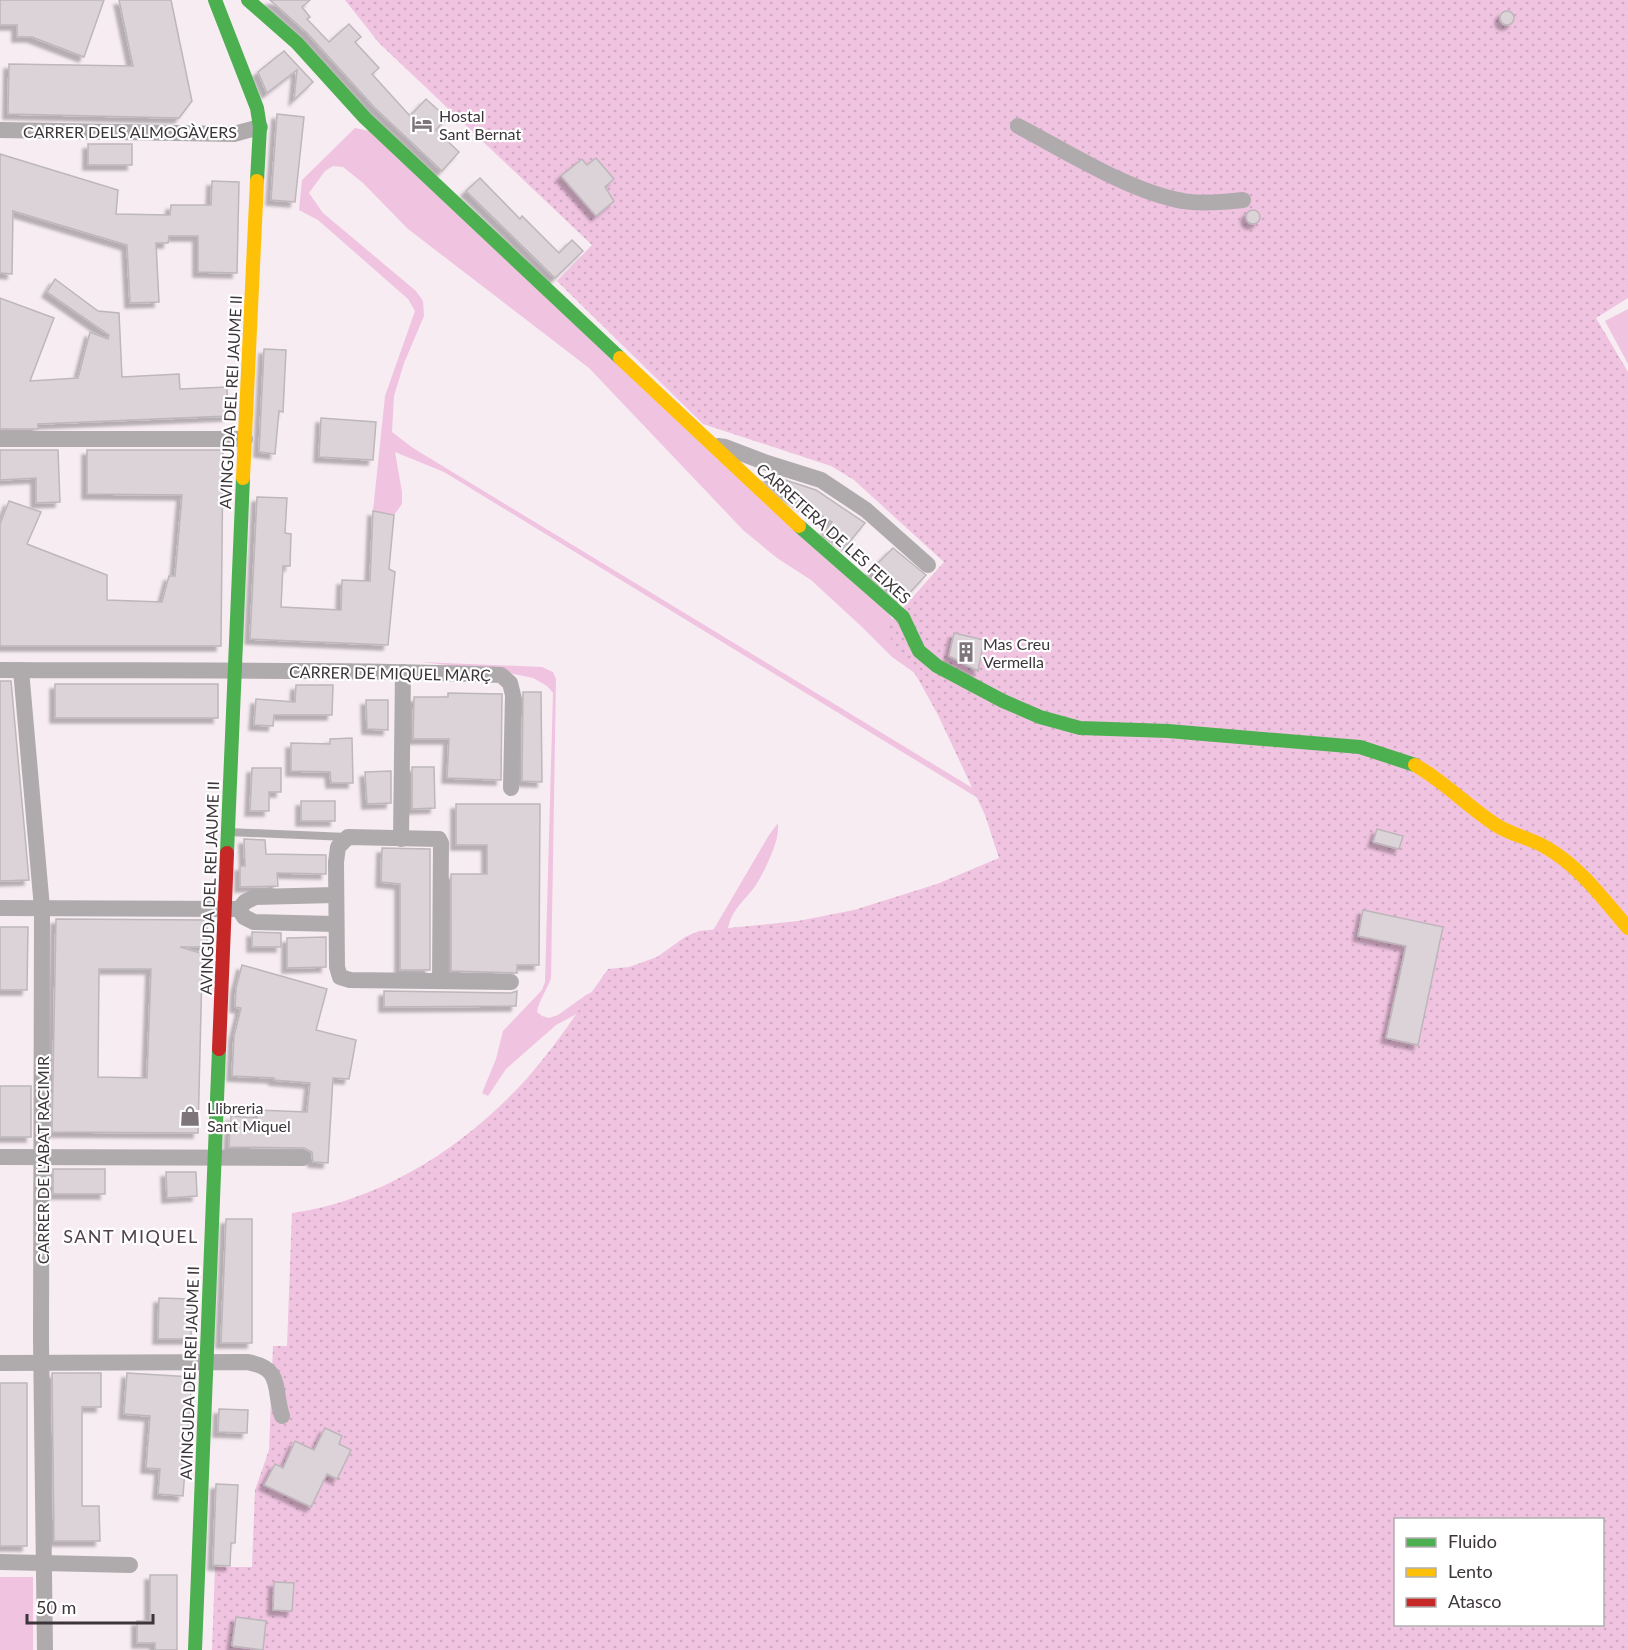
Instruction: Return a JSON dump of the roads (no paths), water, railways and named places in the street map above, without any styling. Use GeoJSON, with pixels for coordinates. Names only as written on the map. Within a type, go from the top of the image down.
{"type":"FeatureCollection","features":[{"type":"Feature","properties":{"kind":"street","name":"AVINGUDA DEL REI JAUME II"},"geometry":{"type":"LineString","coordinates":[[195,1650],[214,1157],[232,909],[228,832],[260,127],[257,108],[215,0]]}},
{"type":"Feature","properties":{"kind":"street","name":"CARRETERA DE LES FEIXES"},"geometry":{"type":"LineString","coordinates":[[248,0],[297,43],[365,118],[825,550],[903,617],[923,655],[937,666],[958,679],[1040,717],[1080,728],[1168,731],[1360,747],[1412,763],[1430,773],[1497,826],[1544,846],[1567,861],[1582,874],[1628,928]]}},
{"type":"Feature","properties":{"kind":"street"},"geometry":{"type":"LineString","coordinates":[[1018,126],[1108,174],[1163,197],[1185,202],[1243,200]]}},
{"type":"Feature","properties":{"kind":"street","name":"CARRER DELS ALMOGÀVERS"},"geometry":{"type":"LineString","coordinates":[[0,130],[234,134],[260,127]]}},
{"type":"Feature","properties":{"kind":"street"},"geometry":{"type":"LineString","coordinates":[[0,439],[245,439]]}},
{"type":"Feature","properties":{"kind":"street"},"geometry":{"type":"LineString","coordinates":[[714,446],[725,447],[821,480],[867,510],[928,565]]}},
{"type":"Feature","properties":{"kind":"street","name":"CARRER DE MIQUEL MARÇ"},"geometry":{"type":"LineString","coordinates":[[0,670],[234,670],[501,675],[510,682],[513,695],[511,788]]}},
{"type":"Feature","properties":{"kind":"street","name":"CARRER DE L'ABAT RACIMIR"},"geometry":{"type":"LineString","coordinates":[[21,670],[42,908],[42,1363],[45,1650]]}},
{"type":"Feature","properties":{"kind":"street"},"geometry":{"type":"LineString","coordinates":[[401,839],[403,672]]}},
{"type":"Feature","properties":{"kind":"street"},"geometry":{"type":"LineString","coordinates":[[440,981],[441,843],[439,839],[348,837],[341,842],[336,854],[337,967],[340,977],[350,980],[511,982]]}},
{"type":"Feature","properties":{"kind":"street"},"geometry":{"type":"LineString","coordinates":[[0,908],[232,909],[255,897],[335,895]]}},
{"type":"Feature","properties":{"kind":"street"},"geometry":{"type":"LineString","coordinates":[[232,909],[255,922],[336,924]]}},
{"type":"Feature","properties":{"kind":"street"},"geometry":{"type":"LineString","coordinates":[[0,1157],[303,1158]]}},
{"type":"Feature","properties":{"kind":"street"},"geometry":{"type":"LineString","coordinates":[[0,1363],[258,1363],[276,1380],[282,1416]]}},
{"type":"Feature","properties":{"kind":"street"},"geometry":{"type":"LineString","coordinates":[[0,1562],[129,1565]]}},
{"type":"Feature","properties":{"kind":"lane"},"geometry":{"type":"LineString","coordinates":[[228,832],[348,837]]}},
{"type":"Feature","properties":{"kind":"place","name":"Hostal Sant Bernat"},"geometry":{"type":"Point","coordinates":[422,124]}},
{"type":"Feature","properties":{"kind":"place","name":"Mas Creu Vermella"},"geometry":{"type":"Point","coordinates":[966,652]}},
{"type":"Feature","properties":{"kind":"place","name":"Llibreria Sant Miquel"},"geometry":{"type":"Point","coordinates":[190,1116]}},
{"type":"Feature","properties":{"kind":"district","name":"SANT MIQUEL"},"geometry":{"type":"Point","coordinates":[131,1236]}}]}
